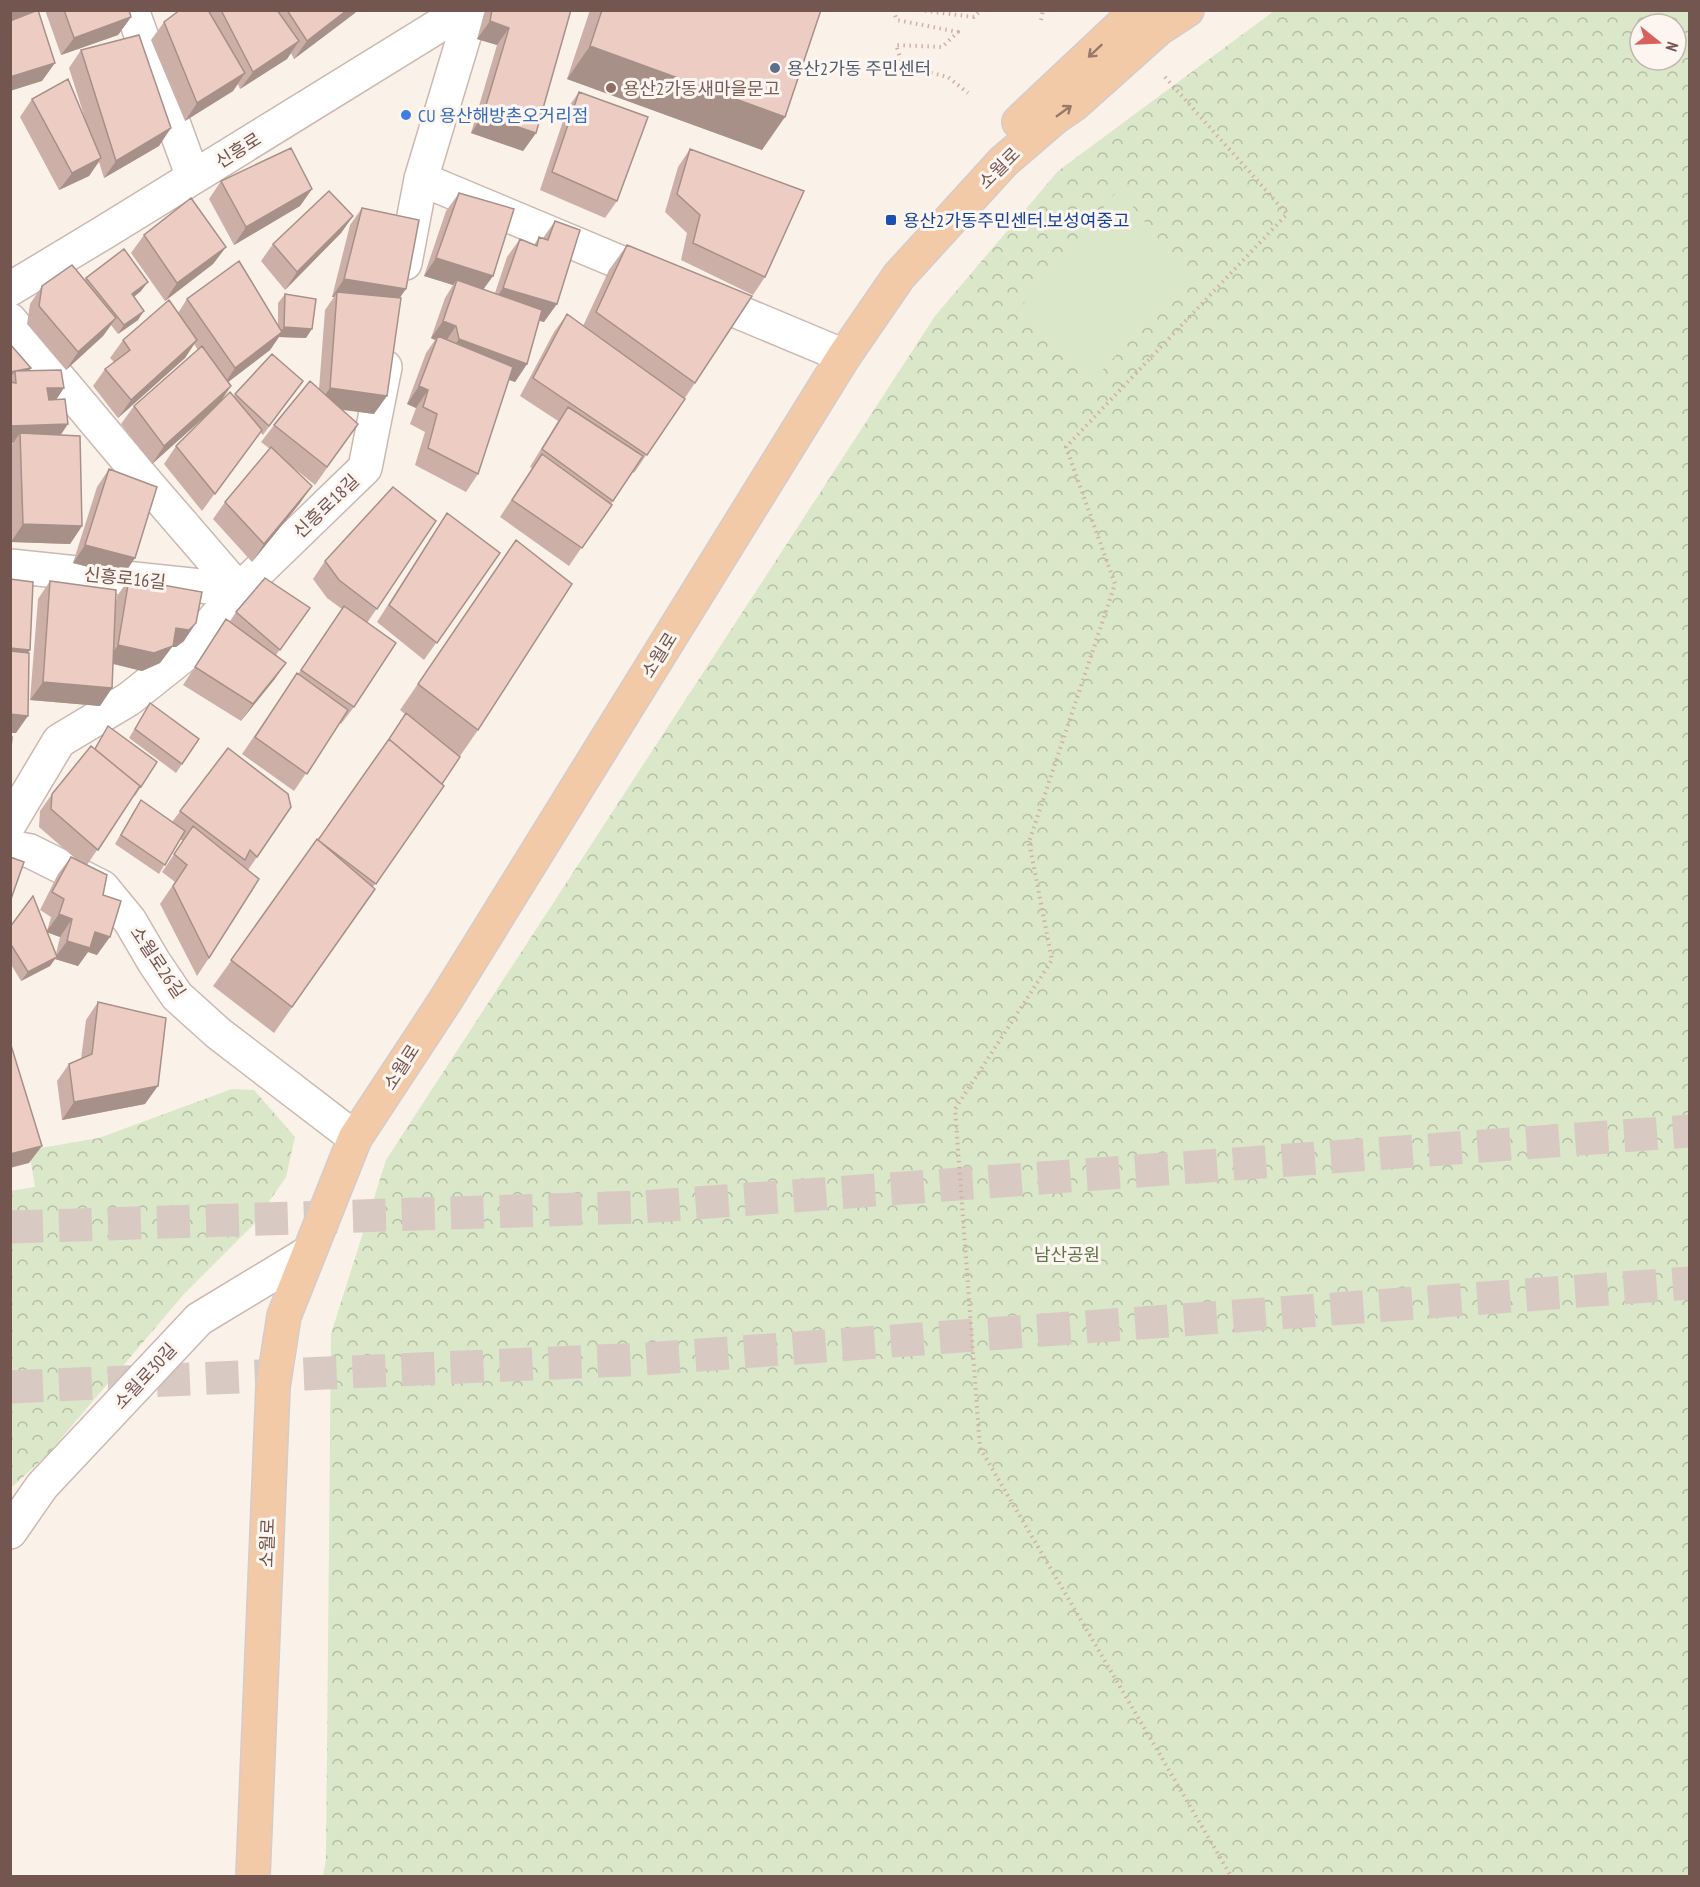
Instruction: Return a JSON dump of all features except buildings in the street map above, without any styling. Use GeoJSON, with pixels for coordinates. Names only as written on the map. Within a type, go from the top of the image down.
{"type":"FeatureCollection","features":[{"type":"Feature","properties":{"kind":"main road","name":"소월로"},"geometry":{"type":"LineString","coordinates":[[253,1876],[273,1387],[284,1316],[355,1138],[451,990],[844,356],[891,260],[967,170],[1147,17],[1187,10]]}},
{"type":"Feature","properties":{"kind":"street"},"geometry":{"type":"LineString","coordinates":[[132,10],[193,177]]}},
{"type":"Feature","properties":{"kind":"street","name":"신흥로"},"geometry":{"type":"LineString","coordinates":[[10,289],[464,10]]}},
{"type":"Feature","properties":{"kind":"street"},"geometry":{"type":"LineString","coordinates":[[399,295],[421,179],[472,10]]}},
{"type":"Feature","properties":{"kind":"street"},"geometry":{"type":"LineString","coordinates":[[421,179],[844,356]]}},
{"type":"Feature","properties":{"kind":"street"},"geometry":{"type":"LineString","coordinates":[[10,320],[239,590]]}},
{"type":"Feature","properties":{"kind":"street","name":"신흥로18길"},"geometry":{"type":"LineString","coordinates":[[10,823],[59,741],[129,699],[183,656],[239,590],[365,468],[390,341]]}},
{"type":"Feature","properties":{"kind":"street","name":"신흥로16길"},"geometry":{"type":"LineString","coordinates":[[10,566],[239,590]]}},
{"type":"Feature","properties":{"kind":"street","name":"소월로26길"},"geometry":{"type":"LineString","coordinates":[[10,847],[30,851],[102,887],[130,921],[177,996],[218,1033],[355,1138]]}},
{"type":"Feature","properties":{"kind":"street","name":"소월로30길"},"geometry":{"type":"LineString","coordinates":[[10,1532],[42,1486],[199,1319],[308,1253]]}},
{"type":"Feature","properties":{"kind":"path"},"geometry":{"type":"LineString","coordinates":[[893,10],[897,20],[958,32],[942,48],[897,45],[903,66],[948,77],[968,93]]}},
{"type":"Feature","properties":{"kind":"path"},"geometry":{"type":"LineString","coordinates":[[919,10],[974,17],[981,10]]}},
{"type":"Feature","properties":{"kind":"path"},"geometry":{"type":"LineString","coordinates":[[1041,20],[1043,10]]}},
{"type":"Feature","properties":{"kind":"path"},"geometry":{"type":"LineString","coordinates":[[1162,74],[1287,214],[1066,447],[1115,584],[1029,842],[1052,960],[956,1110],[980,1448],[1231,1876]]}},
{"type":"Feature","properties":{"kind":"green space","name":"남산공원"},"geometry":{"type":"Polygon","coordinates":[[[1274,11],[1689,11],[1689,1876],[323,1876],[326,1859],[331,1334],[386,1160],[935,316],[1058,171],[1274,11]]]}},
{"type":"Feature","properties":{"kind":"green space"},"geometry":{"type":"Polygon","coordinates":[[[1119,189],[1187,275],[1092,382],[1018,310],[1119,189]]]}},
{"type":"Feature","properties":{"kind":"green space"},"geometry":{"type":"Polygon","coordinates":[[[232,1089],[254,1090],[295,1137],[286,1177],[253,1225],[184,1294],[47,1455],[10,1487],[10,1191],[35,1187],[29,1150],[99,1138],[232,1089]]]}},
{"type":"Feature","properties":{"kind":"tunnel"},"geometry":{"type":"LineString","coordinates":[[10,1227],[641,1207],[1690,1131]]}},
{"type":"Feature","properties":{"kind":"tunnel"},"geometry":{"type":"LineString","coordinates":[[10,1387],[645,1359],[1690,1283]]}},
{"type":"Feature","properties":{"kind":"place","name":"용산2가동 주민센터"},"geometry":{"type":"Point","coordinates":[775,68]}},
{"type":"Feature","properties":{"kind":"place","name":"용산2가동새마을문고"},"geometry":{"type":"Point","coordinates":[611,88]}},
{"type":"Feature","properties":{"kind":"place","name":"CU 용산해방촌오거리점"},"geometry":{"type":"Point","coordinates":[406,115]}},
{"type":"Feature","properties":{"kind":"place","name":"용산2가동주민센터.보성여중고"},"geometry":{"type":"Point","coordinates":[891,220]}}]}
